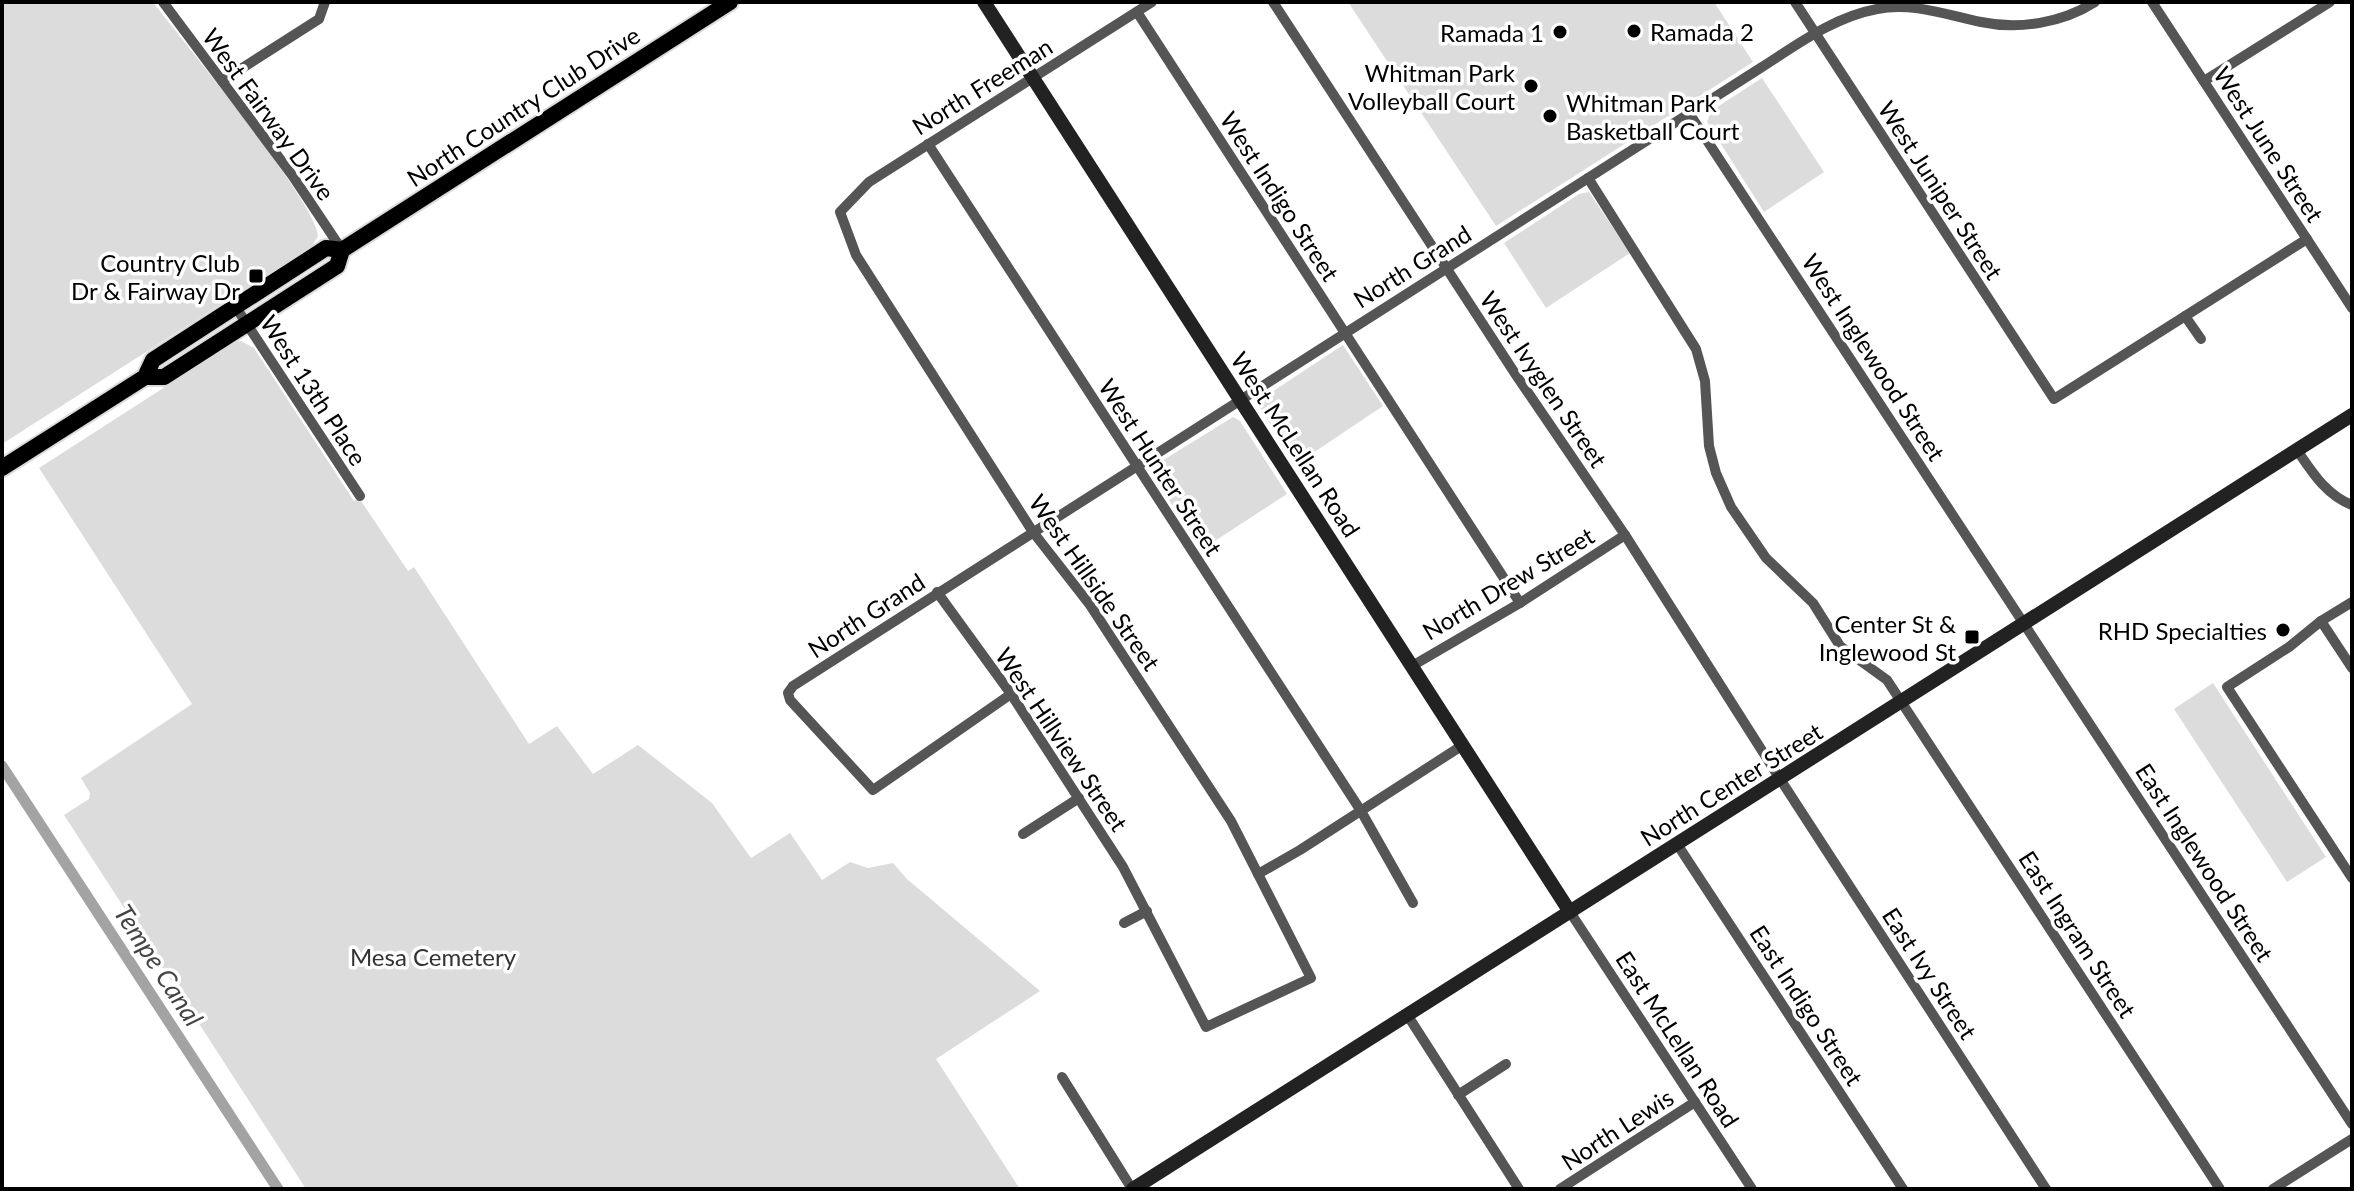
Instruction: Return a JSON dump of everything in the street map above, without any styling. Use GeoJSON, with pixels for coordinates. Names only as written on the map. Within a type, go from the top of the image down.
{"type":"FeatureCollection","features":[{"type":"Feature","properties":{"kind":"main road","name":"North Country Club Drive"},"geometry":{"type":"LineString","coordinates":[[2,468],[145,377],[153,360],[235,306],[326,248],[342,250],[730,2]]}},
{"type":"Feature","properties":{"kind":"main road","name":"North Country Club Drive"},"geometry":{"type":"LineString","coordinates":[[145,377],[164,377],[337,266],[342,250]]}},
{"type":"Feature","properties":{"kind":"street","name":"West Fairway Drive"},"geometry":{"type":"LineString","coordinates":[[163,2],[292,175],[342,250]]}},
{"type":"Feature","properties":{"kind":"street"},"geometry":{"type":"LineString","coordinates":[[222,81],[319,19],[325,2]]}},
{"type":"Feature","properties":{"kind":"street","name":"West McLellan Road"},"geometry":{"type":"LineString","coordinates":[[984,2],[1570,912]]}},
{"type":"Feature","properties":{"kind":"street","name":"North Freeman"},"geometry":{"type":"LineString","coordinates":[[840,212],[869,182],[1152,2]]}},
{"type":"Feature","properties":{"kind":"street","name":"West Ivyglen Street"},"geometry":{"type":"LineString","coordinates":[[1273,2],[1625,535],[1780,779]]}},
{"type":"Feature","properties":{"kind":"street","name":"West Juniper Street"},"geometry":{"type":"LineString","coordinates":[[1795,2],[2054,399],[2185,316]]}},
{"type":"Feature","properties":{"kind":"street","name":"North Grand"},"geometry":{"type":"LineString","coordinates":[[1011,694],[873,790],[790,700],[788,693],[793,686],[937,592],[1689,113],[1844,18],[1879,8],[1944,8],[1983,23],[2014,25],[2063,17],[2095,2]]}},
{"type":"Feature","properties":{"kind":"street","name":"West June Street"},"geometry":{"type":"LineString","coordinates":[[2152,2],[2352,308]]}},
{"type":"Feature","properties":{"kind":"street"},"geometry":{"type":"LineString","coordinates":[[2204,81],[2330,2]]}},
{"type":"Feature","properties":{"kind":"street","name":"West Indigo Street"},"geometry":{"type":"LineString","coordinates":[[1137,12],[1520,603]]}},
{"type":"Feature","properties":{"kind":"street","name":"West Inglewood Street"},"geometry":{"type":"LineString","coordinates":[[1689,113],[2025,623]]}},
{"type":"Feature","properties":{"kind":"street","name":"West Hunter Street"},"geometry":{"type":"LineString","coordinates":[[928,144],[1361,811],[1413,903]]}},
{"type":"Feature","properties":{"kind":"street","name":"East Ingram Street"},"geometry":{"type":"LineString","coordinates":[[1588,178],[1696,349],[1705,381],[1709,446],[1716,473],[1731,507],[1775,569],[1813,603],[1840,646],[1887,680],[2220,1189]]}},
{"type":"Feature","properties":{"kind":"street","name":"West Hillside Street"},"geometry":{"type":"LineString","coordinates":[[840,212],[856,255],[1033,532],[1099,618],[1231,821],[1311,978],[1206,1027]]}},
{"type":"Feature","properties":{"kind":"street"},"geometry":{"type":"LineString","coordinates":[[2201,339],[2185,316],[2307,239]]}},
{"type":"Feature","properties":{"kind":"street","name":"West 13th Place"},"geometry":{"type":"LineString","coordinates":[[235,306],[360,496]]}},
{"type":"Feature","properties":{"kind":"street","name":"North Center Street"},"geometry":{"type":"LineString","coordinates":[[1133,1189],[2352,415]]}},
{"type":"Feature","properties":{"kind":"street"},"geometry":{"type":"LineString","coordinates":[[2297,450],[2320,482],[2341,501],[2352,505]]}},
{"type":"Feature","properties":{"kind":"street","name":"North Drew Street"},"geometry":{"type":"LineString","coordinates":[[1412,666],[1520,603],[1625,535]]}},
{"type":"Feature","properties":{"kind":"street","name":"West Hillview Street"},"geometry":{"type":"LineString","coordinates":[[937,592],[1011,694],[1123,867],[1206,1027]]}},
{"type":"Feature","properties":{"kind":"street"},"geometry":{"type":"LineString","coordinates":[[2352,602],[2227,687],[2352,878]]}},
{"type":"Feature","properties":{"kind":"street"},"geometry":{"type":"LineString","coordinates":[[2321,621],[2352,668]]}},
{"type":"Feature","properties":{"kind":"street","name":"East Inglewood Street"},"geometry":{"type":"LineString","coordinates":[[2025,623],[2352,1124]]}},
{"type":"Feature","properties":{"kind":"street"},"geometry":{"type":"LineString","coordinates":[[1258,874],[1463,745]]}},
{"type":"Feature","properties":{"kind":"street","name":"East Ivy Street"},"geometry":{"type":"LineString","coordinates":[[1780,779],[2046,1189]]}},
{"type":"Feature","properties":{"kind":"street"},"geometry":{"type":"LineString","coordinates":[[1023,834],[1079,798]]}},
{"type":"Feature","properties":{"kind":"street","name":"East Indigo Street"},"geometry":{"type":"LineString","coordinates":[[1677,844],[1903,1189]]}},
{"type":"Feature","properties":{"kind":"street"},"geometry":{"type":"LineString","coordinates":[[1124,923],[1147,911]]}},
{"type":"Feature","properties":{"kind":"street","name":"East McLellan Road"},"geometry":{"type":"LineString","coordinates":[[1570,912],[1752,1189]]}},
{"type":"Feature","properties":{"kind":"street"},"geometry":{"type":"LineString","coordinates":[[1408,1016],[1519,1189]]}},
{"type":"Feature","properties":{"kind":"street"},"geometry":{"type":"LineString","coordinates":[[1458,1095],[1506,1064]]}},
{"type":"Feature","properties":{"kind":"street"},"geometry":{"type":"LineString","coordinates":[[1062,1077],[1133,1189]]}},
{"type":"Feature","properties":{"kind":"street","name":"North Lewis"},"geometry":{"type":"LineString","coordinates":[[1560,1189],[1695,1102]]}},
{"type":"Feature","properties":{"kind":"street"},"geometry":{"type":"LineString","coordinates":[[2273,1189],[2352,1139]]}},
{"type":"Feature","properties":{"kind":"green space"},"geometry":{"type":"Polygon","coordinates":[[[2,2],[153,2],[272,157],[295,190],[318,236],[312,246],[2,444],[2,2]]]}},
{"type":"Feature","properties":{"kind":"green space"},"geometry":{"type":"Polygon","coordinates":[[[1348,2],[1714,2],[1753,62],[1496,226],[1348,2]]]}},
{"type":"Feature","properties":{"kind":"green space"},"geometry":{"type":"Polygon","coordinates":[[[1762,78],[1824,172],[1764,212],[1707,122],[1711,111],[1762,78]]]}},
{"type":"Feature","properties":{"kind":"green space"},"geometry":{"type":"Polygon","coordinates":[[[1589,192],[1630,253],[1546,308],[1504,243],[1579,194],[1589,192]]]}},
{"type":"Feature","properties":{"kind":"green space","name":"Mesa Cemetery"},"geometry":{"type":"Polygon","coordinates":[[[241,341],[254,348],[354,501],[359,498],[408,571],[414,567],[529,744],[557,726],[593,774],[638,745],[712,803],[751,858],[790,833],[822,880],[850,862],[868,868],[893,863],[907,879],[1040,991],[936,1059],[1020,1189],[306,1189],[64,815],[89,799],[90,793],[81,778],[192,704],[39,468],[241,341]]]}},
{"type":"Feature","properties":{"kind":"green space"},"geometry":{"type":"Polygon","coordinates":[[[1343,345],[1383,406],[1295,465],[1260,407],[1260,400],[1343,345]]]}},
{"type":"Feature","properties":{"kind":"green space"},"geometry":{"type":"Polygon","coordinates":[[[1233,417],[1240,421],[1287,494],[1201,550],[1149,469],[1233,417]]]}},
{"type":"Feature","properties":{"kind":"green space"},"geometry":{"type":"Polygon","coordinates":[[[2213,683],[2326,857],[2287,882],[2174,709],[2213,683]]]}},
{"type":"Feature","properties":{"kind":"waterway","name":"Tempe Canal"},"geometry":{"type":"LineString","coordinates":[[2,766],[278,1189]]}},
{"type":"Feature","properties":{"kind":"place","name":"Ramada 2"},"geometry":{"type":"Point","coordinates":[1634,31]}},
{"type":"Feature","properties":{"kind":"place","name":"Ramada 1"},"geometry":{"type":"Point","coordinates":[1560,32]}},
{"type":"Feature","properties":{"kind":"place","name":"Whitman Park Volleyball Court"},"geometry":{"type":"Point","coordinates":[1531,86]}},
{"type":"Feature","properties":{"kind":"place","name":"Whitman Park Basketball Court"},"geometry":{"type":"Point","coordinates":[1550,116]}},
{"type":"Feature","properties":{"kind":"place","name":"Country Club Dr & Fairway Dr"},"geometry":{"type":"Point","coordinates":[256,276]}},
{"type":"Feature","properties":{"kind":"place","name":"RHD Specialties"},"geometry":{"type":"Point","coordinates":[2283,630]}},
{"type":"Feature","properties":{"kind":"place","name":"Center St & Inglewood St"},"geometry":{"type":"Point","coordinates":[1972,637]}}]}
